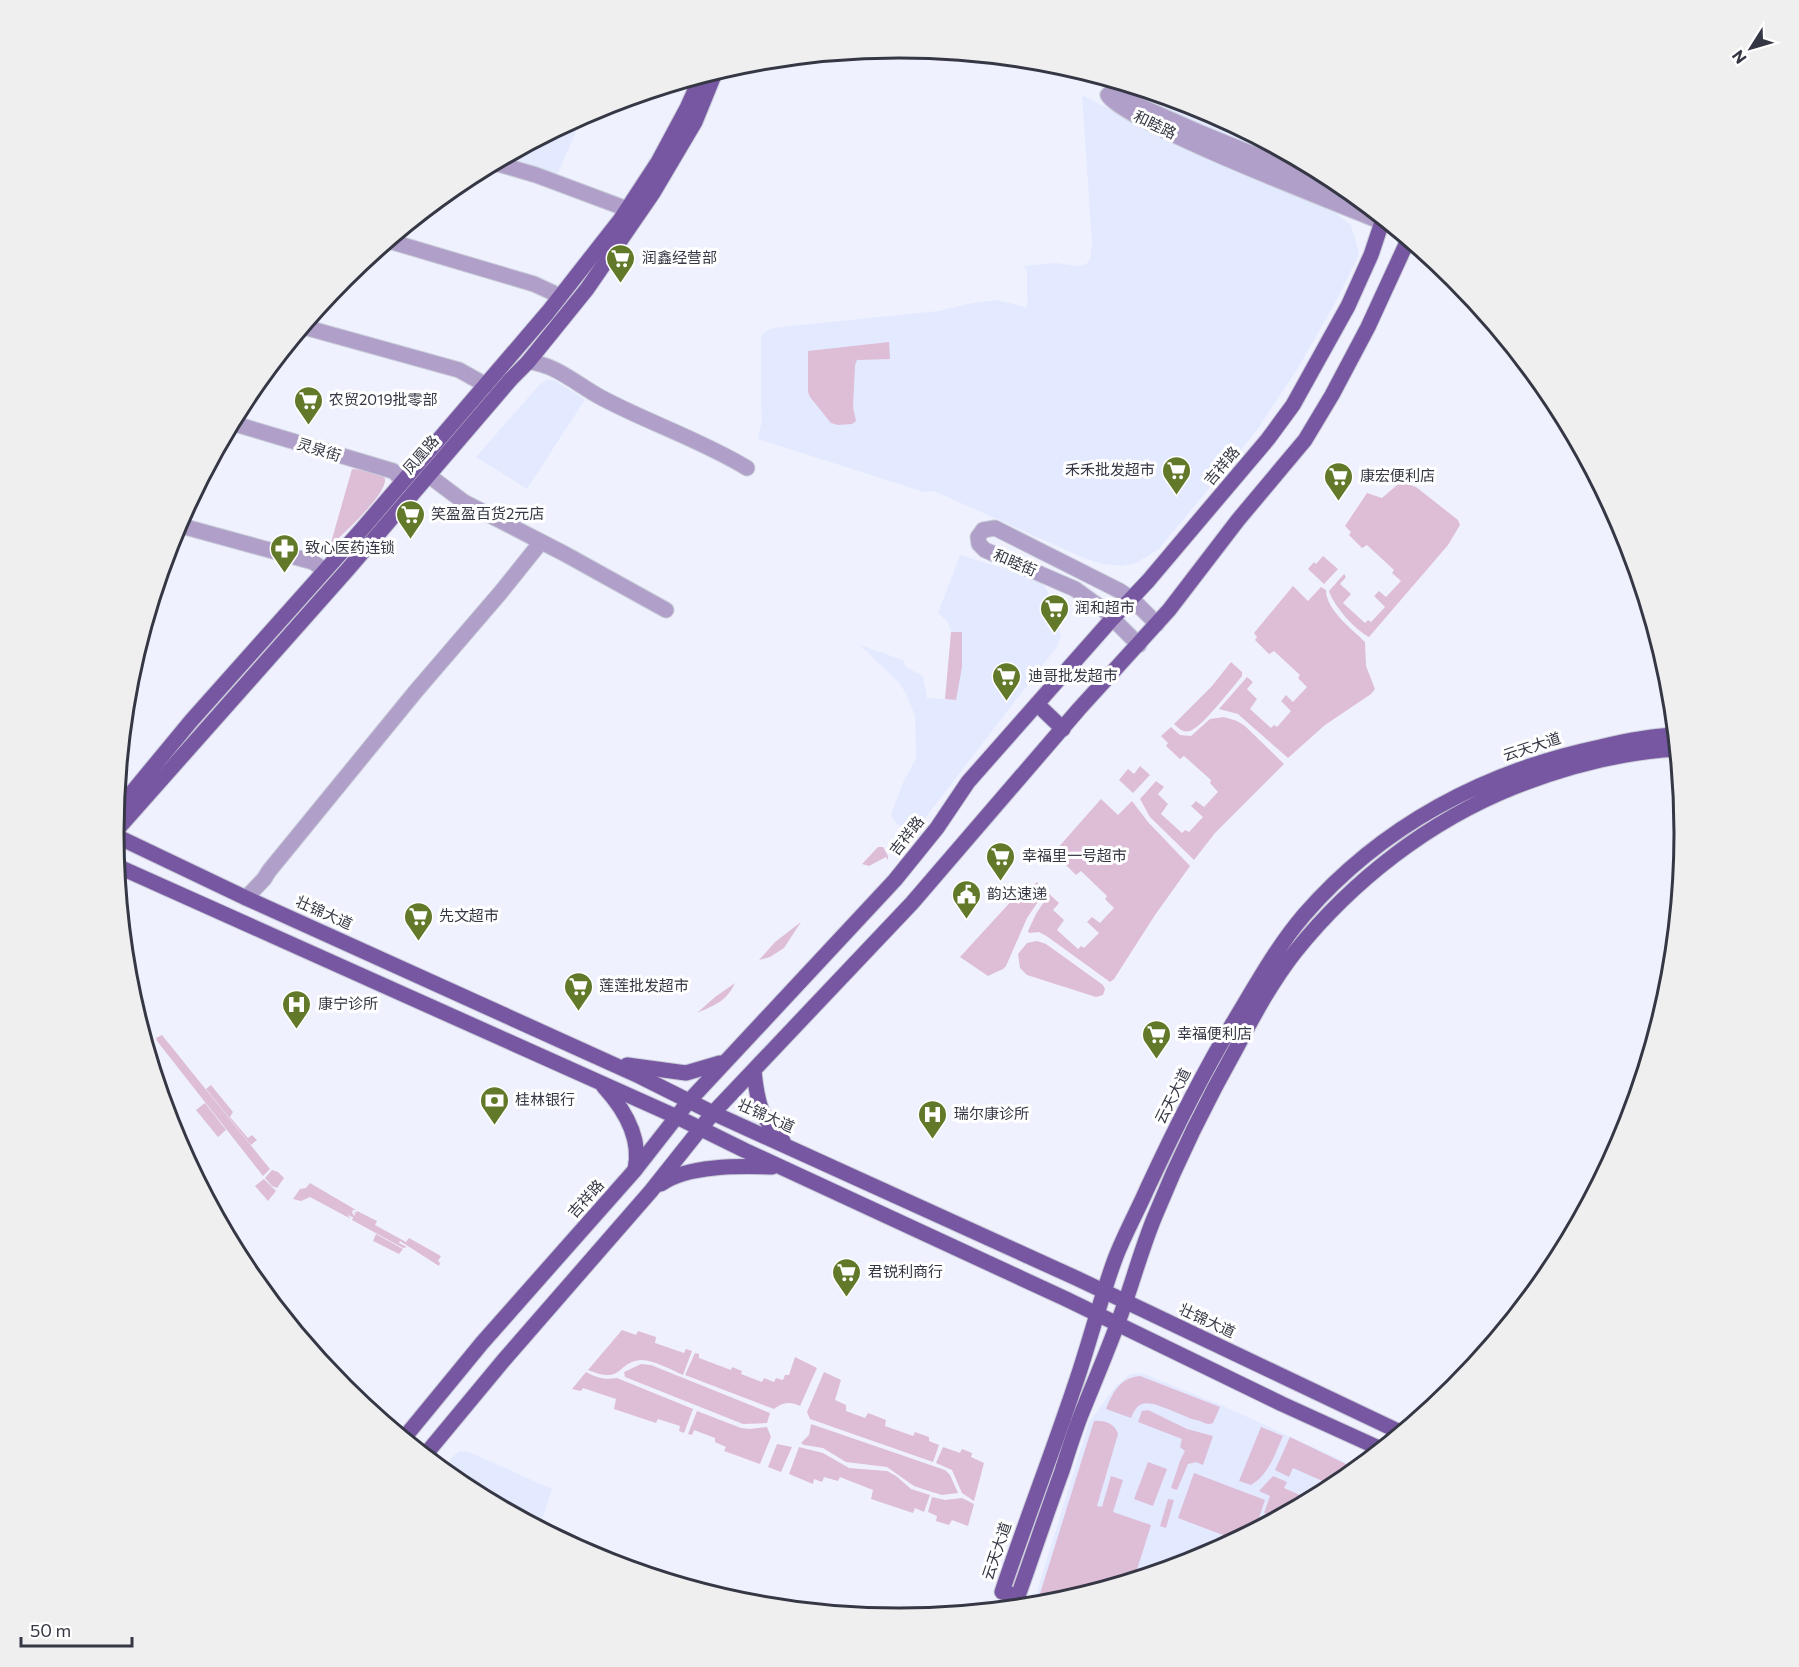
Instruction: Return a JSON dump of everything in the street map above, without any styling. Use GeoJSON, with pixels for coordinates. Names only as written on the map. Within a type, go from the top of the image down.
{"type":"FeatureCollection","features":[{"type":"Feature","properties":{"kind":"main road","name":"凤凰路"},"geometry":{"type":"LineString","coordinates":[[124,822],[528,362],[587,289],[653,193],[695,122],[711,82]]}},
{"type":"Feature","properties":{"kind":"main road","name":"凤凰路"},"geometry":{"type":"LineString","coordinates":[[125,798],[363,528],[560,296],[620,220],[658,162],[697,86]]}},
{"type":"Feature","properties":{"kind":"main road","name":"吉祥路"},"geometry":{"type":"LineString","coordinates":[[409,1432],[482,1343],[635,1170],[689,1101],[895,880],[937,828],[968,782],[1132,599],[1268,439],[1293,405],[1348,306],[1381,228]]}},
{"type":"Feature","properties":{"kind":"main road"},"geometry":{"type":"LineString","coordinates":[[430,1449],[503,1361],[651,1191],[713,1113],[912,903],[1062,729],[1157,624],[1238,520],[1305,440],[1368,327],[1405,247]]}},
{"type":"Feature","properties":{"kind":"main road"},"geometry":{"type":"LineString","coordinates":[[1036,704],[1062,729]]}},
{"type":"Feature","properties":{"kind":"main road","name":"云天大道"},"geometry":{"type":"LineString","coordinates":[[1668,736],[1638,738],[1526,766],[1477,786],[1433,809],[1395,833],[1334,884],[1306,913],[1279,947],[1206,1069],[1119,1250],[1078,1376],[1002,1592],[1018,1596],[1084,1406],[1118,1324],[1135,1268],[1155,1215],[1202,1110],[1280,972],[1325,917],[1364,880],[1414,840],[1453,816],[1487,799],[1555,772],[1636,753],[1670,750]]}},
{"type":"Feature","properties":{"kind":"main road","name":"壮锦大道"},"geometry":{"type":"LineString","coordinates":[[124,839],[246,898],[607,1061],[713,1113],[1105,1292],[1394,1429]]}},
{"type":"Feature","properties":{"kind":"main road"},"geometry":{"type":"LineString","coordinates":[[125,870],[677,1117],[1374,1445]]}},
{"type":"Feature","properties":{"kind":"main road"},"geometry":{"type":"LineString","coordinates":[[607,1061],[686,1073],[716,1065],[728,1058]]}},
{"type":"Feature","properties":{"kind":"main road"},"geometry":{"type":"LineString","coordinates":[[754,1071],[758,1098],[765,1121],[789,1147]]}},
{"type":"Feature","properties":{"kind":"main road"},"geometry":{"type":"LineString","coordinates":[[599,1082],[616,1101],[632,1129],[637,1146],[635,1170]]}},
{"type":"Feature","properties":{"kind":"main road"},"geometry":{"type":"LineString","coordinates":[[651,1191],[668,1179],[693,1171],[741,1166],[785,1169]]}},
{"type":"Feature","properties":{"kind":"street","name":"和睦路"},"geometry":{"type":"LineString","coordinates":[[1112,89],[1108,95],[1111,101],[1186,141],[1361,212]]}},
{"type":"Feature","properties":{"kind":"street","name":"和睦路"},"geometry":{"type":"LineString","coordinates":[[1118,91],[1131,102],[1315,179]]}},
{"type":"Feature","properties":{"kind":"street"},"geometry":{"type":"LineString","coordinates":[[506,166],[627,209]]}},
{"type":"Feature","properties":{"kind":"street"},"geometry":{"type":"LineString","coordinates":[[398,244],[528,282],[560,296]]}},
{"type":"Feature","properties":{"kind":"street"},"geometry":{"type":"LineString","coordinates":[[312,329],[459,370],[486,385]]}},
{"type":"Feature","properties":{"kind":"street"},"geometry":{"type":"LineString","coordinates":[[528,362],[551,368],[602,398],[747,468]]}},
{"type":"Feature","properties":{"kind":"street","name":"灵泉街"},"geometry":{"type":"LineString","coordinates":[[241,426],[393,471],[403,480]]}},
{"type":"Feature","properties":{"kind":"street"},"geometry":{"type":"LineString","coordinates":[[428,475],[464,502],[666,610]]}},
{"type":"Feature","properties":{"kind":"street"},"geometry":{"type":"LineString","coordinates":[[187,528],[314,562],[324,570]]}},
{"type":"Feature","properties":{"kind":"street","name":"和睦街"},"geometry":{"type":"LineString","coordinates":[[1139,645],[1104,610],[1075,589],[985,550],[979,544],[978,537],[983,530],[995,528],[1088,573],[1132,599],[1157,624]]}},
{"type":"Feature","properties":{"kind":"street"},"geometry":{"type":"LineString","coordinates":[[246,898],[541,542]]}},
{"type":"Feature","properties":{"kind":"shaded area"},"geometry":{"type":"Polygon","coordinates":[[[1082,95],[1175,143],[1334,212],[1351,225],[1358,249],[1358,257],[1335,303],[1298,368],[1257,430],[1159,549],[1136,563],[1121,566],[1086,559],[934,491],[924,492],[758,439],[762,419],[761,336],[765,332],[773,328],[939,311],[996,300],[1023,306],[1025,309],[1028,302],[1027,271],[1024,266],[1055,263],[1080,266],[1090,260],[1092,243],[1082,95]]]}},
{"type":"Feature","properties":{"kind":"shaded area"},"geometry":{"type":"Polygon","coordinates":[[[1132,96],[1196,117],[1286,161],[1217,135],[1132,96]]]}},
{"type":"Feature","properties":{"kind":"shaded area"},"geometry":{"type":"Polygon","coordinates":[[[577,129],[557,175],[513,162],[577,129]]]}},
{"type":"Feature","properties":{"kind":"shaded area"},"geometry":{"type":"Polygon","coordinates":[[[889,342],[890,359],[857,360],[853,407],[856,421],[852,424],[831,423],[808,392],[808,351],[889,342]]]}},
{"type":"Feature","properties":{"kind":"shaded area"},"geometry":{"type":"Polygon","coordinates":[[[547,380],[554,380],[583,398],[584,401],[527,489],[476,457],[540,384],[547,380]]]}},
{"type":"Feature","properties":{"kind":"shaded area"},"geometry":{"type":"Polygon","coordinates":[[[352,469],[378,473],[384,477],[385,483],[374,502],[330,546],[352,469]]]}},
{"type":"Feature","properties":{"kind":"shaded area"},"geometry":{"type":"Polygon","coordinates":[[[1404,483],[1416,487],[1458,520],[1460,525],[1448,545],[1369,637],[1345,617],[1329,591],[1344,574],[1346,577],[1340,584],[1351,594],[1343,603],[1365,623],[1368,620],[1371,622],[1385,607],[1374,596],[1379,591],[1386,597],[1401,581],[1392,573],[1394,570],[1367,545],[1362,548],[1349,535],[1351,532],[1345,526],[1367,493],[1382,498],[1397,485],[1404,483]]]}},
{"type":"Feature","properties":{"kind":"shaded area"},"geometry":{"type":"Polygon","coordinates":[[[960,555],[1033,578],[1043,584],[1054,602],[1061,637],[1056,648],[912,835],[895,822],[891,815],[903,783],[916,758],[915,716],[900,684],[860,645],[903,660],[906,667],[923,676],[927,698],[956,700],[961,632],[951,632],[948,622],[938,613],[960,555]]]}},
{"type":"Feature","properties":{"kind":"shaded area"},"geometry":{"type":"Polygon","coordinates":[[[1323,556],[1338,569],[1324,584],[1308,569],[1323,556]]]}},
{"type":"Feature","properties":{"kind":"shaded area"},"geometry":{"type":"Polygon","coordinates":[[[1293,586],[1308,601],[1321,587],[1326,590],[1330,605],[1335,612],[1365,642],[1366,666],[1375,689],[1325,725],[1288,758],[1238,714],[1219,709],[1247,677],[1253,682],[1247,689],[1257,699],[1250,709],[1271,728],[1274,725],[1277,727],[1291,711],[1281,701],[1286,695],[1293,702],[1307,687],[1298,678],[1300,675],[1274,651],[1269,654],[1255,640],[1257,637],[1254,633],[1293,586]]]}},
{"type":"Feature","properties":{"kind":"shaded area"},"geometry":{"type":"Polygon","coordinates":[[[951,632],[962,632],[962,667],[956,700],[945,699],[951,632]]]}},
{"type":"Feature","properties":{"kind":"shaded area"},"geometry":{"type":"Polygon","coordinates":[[[1231,662],[1242,672],[1242,676],[1217,707],[1190,731],[1183,731],[1174,724],[1212,686],[1231,662]]]}},
{"type":"Feature","properties":{"kind":"shaded area"},"geometry":{"type":"Polygon","coordinates":[[[1224,717],[1245,726],[1284,764],[1215,833],[1194,860],[1150,817],[1140,799],[1156,781],[1164,787],[1158,794],[1168,804],[1161,814],[1182,833],[1185,830],[1189,832],[1203,817],[1191,806],[1196,801],[1204,807],[1218,792],[1210,783],[1211,780],[1184,756],[1180,759],[1166,746],[1168,743],[1161,736],[1171,727],[1180,735],[1191,736],[1210,719],[1224,717]]]}},
{"type":"Feature","properties":{"kind":"shaded area"},"geometry":{"type":"Polygon","coordinates":[[[1140,766],[1150,775],[1133,793],[1119,780],[1128,769],[1134,774],[1140,766]]]}},
{"type":"Feature","properties":{"kind":"shaded area"},"geometry":{"type":"Polygon","coordinates":[[[1101,799],[1118,815],[1132,801],[1148,822],[1190,866],[1110,982],[1048,937],[1039,932],[1029,933],[1028,931],[1049,894],[1059,903],[1053,910],[1064,920],[1057,930],[1078,949],[1081,946],[1084,948],[1099,933],[1087,922],[1092,917],[1100,923],[1114,908],[1105,899],[1107,896],[1081,871],[1076,875],[1062,861],[1064,858],[1056,850],[1101,799]]]}},
{"type":"Feature","properties":{"kind":"shaded area"},"geometry":{"type":"Polygon","coordinates":[[[878,847],[883,847],[888,860],[886,857],[869,866],[862,864],[878,847]]]}},
{"type":"Feature","properties":{"kind":"shaded area"},"geometry":{"type":"Polygon","coordinates":[[[1037,882],[1044,893],[1027,918],[1003,969],[988,976],[960,957],[1025,886],[1029,889],[1037,882]]]}},
{"type":"Feature","properties":{"kind":"shaded area"},"geometry":{"type":"Polygon","coordinates":[[[801,922],[784,948],[770,957],[759,960],[775,942],[801,922]]]}},
{"type":"Feature","properties":{"kind":"shaded area"},"geometry":{"type":"Polygon","coordinates":[[[1037,941],[1046,944],[1103,985],[1105,989],[1103,995],[1096,997],[1027,975],[1020,968],[1018,954],[1027,943],[1037,941]]]}},
{"type":"Feature","properties":{"kind":"shaded area"},"geometry":{"type":"Polygon","coordinates":[[[735,983],[724,999],[697,1013],[715,997],[735,983]]]}},
{"type":"Feature","properties":{"kind":"shaded area"},"geometry":{"type":"Polygon","coordinates":[[[162,1035],[270,1169],[263,1176],[157,1041],[156,1038],[162,1035]]]}},
{"type":"Feature","properties":{"kind":"shaded area"},"geometry":{"type":"Polygon","coordinates":[[[211,1085],[233,1112],[230,1117],[248,1138],[252,1135],[257,1140],[251,1145],[206,1089],[211,1085]]]}},
{"type":"Feature","properties":{"kind":"shaded area"},"geometry":{"type":"Polygon","coordinates":[[[205,1103],[226,1130],[218,1137],[196,1110],[205,1103]]]}},
{"type":"Feature","properties":{"kind":"shaded area"},"geometry":{"type":"Polygon","coordinates":[[[272,1170],[284,1178],[277,1188],[265,1178],[272,1170]]]}},
{"type":"Feature","properties":{"kind":"shaded area"},"geometry":{"type":"Polygon","coordinates":[[[264,1179],[276,1191],[268,1201],[255,1186],[264,1179]]]}},
{"type":"Feature","properties":{"kind":"shaded area"},"geometry":{"type":"Polygon","coordinates":[[[310,1183],[356,1210],[353,1210],[352,1212],[354,1216],[354,1211],[356,1213],[357,1211],[377,1221],[375,1225],[406,1242],[409,1238],[441,1256],[438,1261],[439,1266],[400,1241],[399,1243],[407,1247],[403,1248],[352,1220],[350,1213],[348,1216],[351,1219],[310,1197],[301,1201],[293,1199],[300,1189],[306,1188],[310,1183]]]}},
{"type":"Feature","properties":{"kind":"shaded area"},"geometry":{"type":"Polygon","coordinates":[[[376,1234],[403,1249],[399,1254],[373,1241],[376,1234]]]}},
{"type":"Feature","properties":{"kind":"shaded area"},"geometry":{"type":"Polygon","coordinates":[[[622,1330],[636,1335],[638,1331],[656,1337],[655,1343],[684,1353],[686,1349],[692,1351],[683,1375],[646,1360],[633,1362],[614,1374],[600,1374],[588,1370],[622,1330]]]}},
{"type":"Feature","properties":{"kind":"shaded area"},"geometry":{"type":"Polygon","coordinates":[[[695,1353],[699,1354],[699,1358],[731,1370],[732,1367],[742,1371],[741,1374],[762,1382],[764,1378],[774,1382],[776,1378],[783,1380],[785,1375],[789,1375],[795,1357],[817,1368],[800,1406],[787,1403],[774,1409],[685,1375],[695,1353]]]}},
{"type":"Feature","properties":{"kind":"shaded area"},"geometry":{"type":"Polygon","coordinates":[[[641,1364],[651,1365],[770,1413],[767,1423],[743,1424],[625,1377],[624,1372],[641,1364]]]}},
{"type":"Feature","properties":{"kind":"shaded area"},"geometry":{"type":"Polygon","coordinates":[[[586,1372],[601,1378],[617,1378],[693,1409],[684,1433],[679,1431],[680,1426],[658,1419],[656,1423],[614,1409],[616,1399],[583,1388],[581,1391],[572,1389],[586,1372]]]}},
{"type":"Feature","properties":{"kind":"shaded area"},"geometry":{"type":"Polygon","coordinates":[[[824,1372],[841,1380],[835,1400],[846,1405],[846,1411],[865,1418],[868,1413],[886,1420],[885,1426],[913,1436],[915,1432],[929,1437],[929,1441],[939,1445],[933,1462],[810,1419],[807,1412],[824,1372]]]}},
{"type":"Feature","properties":{"kind":"shaded area"},"geometry":{"type":"Polygon","coordinates":[[[1144,1374],[1223,1406],[1350,1464],[1287,1505],[1196,1550],[1100,1582],[1037,1596],[1089,1422],[1115,1387],[1129,1375],[1144,1374]]]}},
{"type":"Feature","properties":{"kind":"shaded area"},"geometry":{"type":"Polygon","coordinates":[[[1140,1376],[1220,1407],[1213,1423],[1206,1424],[1147,1403],[1138,1406],[1131,1418],[1106,1409],[1111,1397],[1122,1383],[1140,1376]]]}},
{"type":"Feature","properties":{"kind":"shaded area"},"geometry":{"type":"Polygon","coordinates":[[[1148,1410],[1187,1429],[1213,1436],[1203,1465],[1196,1462],[1188,1464],[1177,1490],[1171,1488],[1185,1451],[1180,1447],[1182,1439],[1138,1422],[1142,1411],[1148,1410]]]}},
{"type":"Feature","properties":{"kind":"shaded area"},"geometry":{"type":"Polygon","coordinates":[[[697,1411],[741,1428],[767,1427],[771,1437],[760,1464],[724,1451],[726,1447],[715,1442],[715,1438],[694,1430],[692,1435],[688,1434],[697,1411]]]}},
{"type":"Feature","properties":{"kind":"shaded area"},"geometry":{"type":"Polygon","coordinates":[[[1094,1421],[1109,1423],[1118,1434],[1097,1506],[1102,1507],[1111,1476],[1123,1480],[1113,1512],[1151,1525],[1137,1571],[1039,1596],[1094,1421]]]}},
{"type":"Feature","properties":{"kind":"shaded area"},"geometry":{"type":"Polygon","coordinates":[[[811,1424],[945,1470],[950,1475],[958,1493],[942,1495],[932,1492],[914,1486],[887,1467],[846,1462],[823,1448],[804,1445],[801,1443],[809,1435],[811,1424]]]}},
{"type":"Feature","properties":{"kind":"shaded area"},"geometry":{"type":"Polygon","coordinates":[[[1261,1427],[1283,1436],[1267,1470],[1251,1485],[1239,1481],[1261,1427]]]}},
{"type":"Feature","properties":{"kind":"shaded area"},"geometry":{"type":"Polygon","coordinates":[[[1290,1437],[1348,1465],[1324,1482],[1293,1468],[1289,1477],[1275,1470],[1290,1437]]]}},
{"type":"Feature","properties":{"kind":"shaded area"},"geometry":{"type":"Polygon","coordinates":[[[777,1444],[792,1447],[781,1472],[768,1467],[777,1444]]]}},
{"type":"Feature","properties":{"kind":"shaded area"},"geometry":{"type":"Polygon","coordinates":[[[799,1447],[823,1453],[849,1468],[887,1471],[911,1489],[930,1495],[924,1512],[915,1508],[913,1513],[871,1499],[873,1490],[840,1477],[838,1481],[824,1477],[822,1482],[814,1479],[813,1484],[789,1474],[799,1447]]]}},
{"type":"Feature","properties":{"kind":"shaded area"},"geometry":{"type":"Polygon","coordinates":[[[943,1447],[960,1453],[962,1449],[972,1453],[971,1457],[984,1463],[974,1501],[962,1493],[952,1470],[936,1463],[943,1447]]]}},
{"type":"Feature","properties":{"kind":"shaded area"},"geometry":{"type":"Polygon","coordinates":[[[460,1451],[469,1452],[552,1489],[542,1521],[469,1478],[448,1463],[460,1451]]]}},
{"type":"Feature","properties":{"kind":"shaded area"},"geometry":{"type":"Polygon","coordinates":[[[1148,1462],[1167,1469],[1153,1506],[1134,1499],[1148,1462]]]}},
{"type":"Feature","properties":{"kind":"shaded area"},"geometry":{"type":"Polygon","coordinates":[[[1194,1473],[1265,1500],[1258,1520],[1226,1536],[1178,1518],[1194,1473]]]}},
{"type":"Feature","properties":{"kind":"shaded area"},"geometry":{"type":"Polygon","coordinates":[[[1273,1476],[1287,1482],[1284,1488],[1302,1496],[1269,1515],[1264,1513],[1270,1496],[1259,1491],[1273,1476]]]}},
{"type":"Feature","properties":{"kind":"shaded area"},"geometry":{"type":"Polygon","coordinates":[[[932,1497],[945,1500],[962,1498],[974,1504],[968,1526],[952,1520],[949,1525],[936,1521],[937,1516],[928,1512],[932,1497]]]}},
{"type":"Feature","properties":{"kind":"shaded area"},"geometry":{"type":"Polygon","coordinates":[[[1168,1499],[1174,1500],[1166,1528],[1160,1526],[1168,1499]]]}},
{"type":"Feature","properties":{"kind":"place","name":"润鑫经营部"},"geometry":{"type":"Point","coordinates":[621,284]}},
{"type":"Feature","properties":{"kind":"place","name":"农贸2019批零部"},"geometry":{"type":"Point","coordinates":[308,426]}},
{"type":"Feature","properties":{"kind":"place","name":"禾禾批发超市"},"geometry":{"type":"Point","coordinates":[1176,496]}},
{"type":"Feature","properties":{"kind":"place","name":"康宏便利店"},"geometry":{"type":"Point","coordinates":[1339,502]}},
{"type":"Feature","properties":{"kind":"place","name":"笑盈盈百货2元店"},"geometry":{"type":"Point","coordinates":[410,540]}},
{"type":"Feature","properties":{"kind":"place","name":"致心医药连锁"},"geometry":{"type":"Point","coordinates":[284,574]}},
{"type":"Feature","properties":{"kind":"place","name":"润和超市"},"geometry":{"type":"Point","coordinates":[1054,634]}},
{"type":"Feature","properties":{"kind":"place","name":"迪哥批发超市"},"geometry":{"type":"Point","coordinates":[1007,702]}},
{"type":"Feature","properties":{"kind":"place","name":"幸福里一号超市"},"geometry":{"type":"Point","coordinates":[1001,882]}},
{"type":"Feature","properties":{"kind":"place","name":"韵达速递"},"geometry":{"type":"Point","coordinates":[966,920]}},
{"type":"Feature","properties":{"kind":"place","name":"先文超市"},"geometry":{"type":"Point","coordinates":[418,942]}},
{"type":"Feature","properties":{"kind":"place","name":"莲莲批发超市"},"geometry":{"type":"Point","coordinates":[578,1012]}},
{"type":"Feature","properties":{"kind":"place","name":"康宁诊所"},"geometry":{"type":"Point","coordinates":[297,1030]}},
{"type":"Feature","properties":{"kind":"place","name":"幸福便利店"},"geometry":{"type":"Point","coordinates":[1156,1060]}},
{"type":"Feature","properties":{"kind":"place","name":"桂林银行"},"geometry":{"type":"Point","coordinates":[494,1126]}},
{"type":"Feature","properties":{"kind":"place","name":"瑞尔康诊所"},"geometry":{"type":"Point","coordinates":[933,1140]}},
{"type":"Feature","properties":{"kind":"place","name":"君锐利商行"},"geometry":{"type":"Point","coordinates":[847,1298]}}]}
